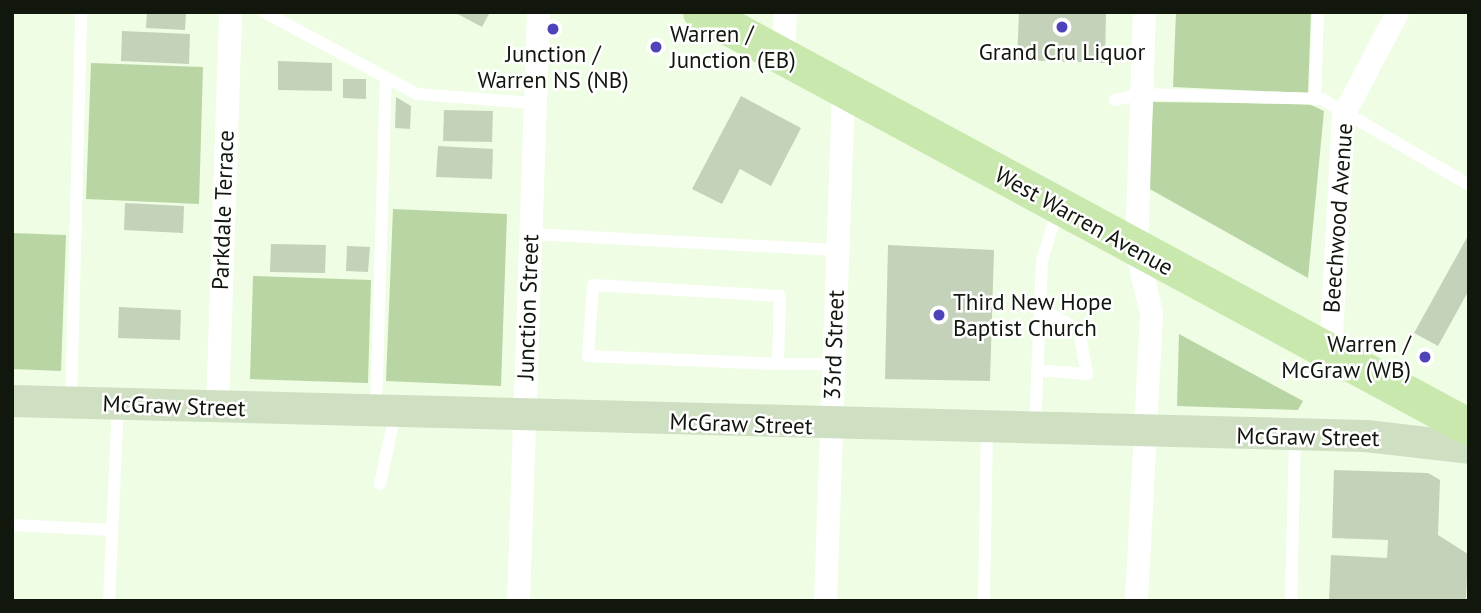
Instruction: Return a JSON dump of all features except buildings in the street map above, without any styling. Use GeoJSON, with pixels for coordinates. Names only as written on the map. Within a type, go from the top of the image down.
{"type":"FeatureCollection","features":[{"type":"Feature","properties":{"kind":"main road","name":"West Warren Avenue"},"geometry":{"type":"LineString","coordinates":[[701,12],[1136,250],[1469,427]]}},
{"type":"Feature","properties":{"kind":"street","name":"Parkdale Terrace"},"geometry":{"type":"LineString","coordinates":[[217,408],[230,12]]}},
{"type":"Feature","properties":{"kind":"street","name":"Junction Street"},"geometry":{"type":"LineString","coordinates":[[517,601],[538,12]]}},
{"type":"Feature","properties":{"kind":"street"},"geometry":{"type":"LineString","coordinates":[[783,57],[785,12]]}},
{"type":"Feature","properties":{"kind":"street"},"geometry":{"type":"LineString","coordinates":[[1136,601],[1141,435],[1151,313],[1136,250],[1144,12]]}},
{"type":"Feature","properties":{"kind":"street","name":"Beechwood Avenue"},"geometry":{"type":"LineString","coordinates":[[1330,354],[1343,114],[1397,12]]}},
{"type":"Feature","properties":{"kind":"street","name":"33rd Street"},"geometry":{"type":"LineString","coordinates":[[825,601],[843,90]]}},
{"type":"Feature","properties":{"kind":"street","name":"McGraw Street"},"geometry":{"type":"LineString","coordinates":[[12,401],[987,431],[1295,436],[1469,448]]}},
{"type":"Feature","properties":{"kind":"lane"},"geometry":{"type":"LineString","coordinates":[[71,403],[81,12]]}},
{"type":"Feature","properties":{"kind":"lane"},"geometry":{"type":"LineString","coordinates":[[264,12],[417,94],[535,103]]}},
{"type":"Feature","properties":{"kind":"lane"},"geometry":{"type":"LineString","coordinates":[[1315,99],[1318,12]]}},
{"type":"Feature","properties":{"kind":"lane"},"geometry":{"type":"LineString","coordinates":[[380,484],[385,413],[386,79]]}},
{"type":"Feature","properties":{"kind":"lane"},"geometry":{"type":"LineString","coordinates":[[1115,100],[1141,94],[1315,99],[1469,185]]}},
{"type":"Feature","properties":{"kind":"lane"},"geometry":{"type":"LineString","coordinates":[[1035,432],[1042,261],[1058,207]]}},
{"type":"Feature","properties":{"kind":"lane"},"geometry":{"type":"LineString","coordinates":[[531,234],[838,250]]}},
{"type":"Feature","properties":{"kind":"lane"},"geometry":{"type":"LineString","coordinates":[[778,364],[780,296],[593,285],[588,356],[778,364],[833,364]]}},
{"type":"Feature","properties":{"kind":"lane"},"geometry":{"type":"LineString","coordinates":[[1037,370],[1087,374],[1079,330],[1040,308]]}},
{"type":"Feature","properties":{"kind":"lane"},"geometry":{"type":"LineString","coordinates":[[109,601],[118,405]]}},
{"type":"Feature","properties":{"kind":"lane"},"geometry":{"type":"LineString","coordinates":[[984,601],[987,431]]}},
{"type":"Feature","properties":{"kind":"lane"},"geometry":{"type":"LineString","coordinates":[[1291,601],[1295,436]]}},
{"type":"Feature","properties":{"kind":"lane"},"geometry":{"type":"LineString","coordinates":[[12,525],[112,530]]}},
{"type":"Feature","properties":{"kind":"green space"},"geometry":{"type":"Polygon","coordinates":[[[1176,12],[1311,12],[1308,93],[1173,87],[1176,12]]]}},
{"type":"Feature","properties":{"kind":"green space"},"geometry":{"type":"Polygon","coordinates":[[[91,63],[203,67],[199,204],[86,199],[91,63]]]}},
{"type":"Feature","properties":{"kind":"green space"},"geometry":{"type":"Polygon","coordinates":[[[1153,102],[1309,104],[1324,111],[1308,278],[1148,188],[1153,102]]]}},
{"type":"Feature","properties":{"kind":"green space"},"geometry":{"type":"Polygon","coordinates":[[[393,209],[507,214],[501,386],[386,381],[393,209]]]}},
{"type":"Feature","properties":{"kind":"green space"},"geometry":{"type":"Polygon","coordinates":[[[12,233],[66,235],[61,371],[12,369],[12,233]]]}},
{"type":"Feature","properties":{"kind":"green space"},"geometry":{"type":"Polygon","coordinates":[[[253,276],[371,280],[368,383],[250,379],[253,276]]]}},
{"type":"Feature","properties":{"kind":"green space"},"geometry":{"type":"Polygon","coordinates":[[[1179,334],[1303,401],[1298,410],[1177,406],[1179,334]]]}},
{"type":"Feature","properties":{"kind":"place","name":"Grand Cru Liquor"},"geometry":{"type":"Point","coordinates":[1062,27]}},
{"type":"Feature","properties":{"kind":"place","name":"Junction / Warren NS (NB)"},"geometry":{"type":"Point","coordinates":[553,29]}},
{"type":"Feature","properties":{"kind":"place","name":"Warren / Junction (EB)"},"geometry":{"type":"Point","coordinates":[656,47]}},
{"type":"Feature","properties":{"kind":"place","name":"Third New Hope Baptist Church"},"geometry":{"type":"Point","coordinates":[939,315]}},
{"type":"Feature","properties":{"kind":"place","name":"Warren / McGraw (WB)"},"geometry":{"type":"Point","coordinates":[1425,357]}}]}
